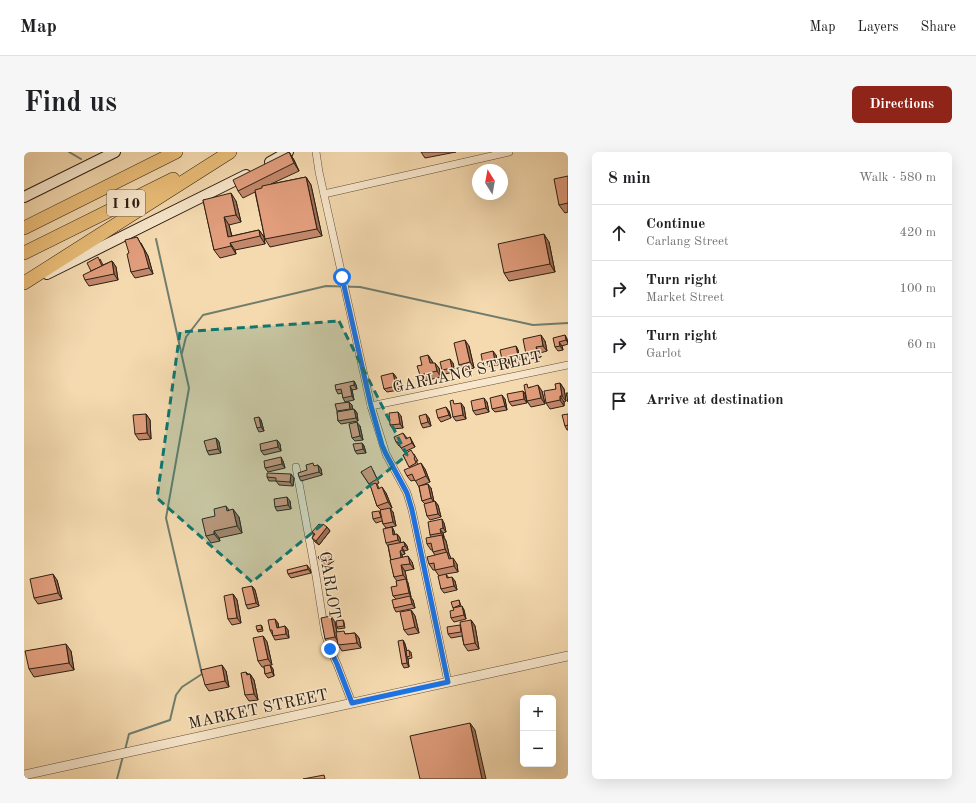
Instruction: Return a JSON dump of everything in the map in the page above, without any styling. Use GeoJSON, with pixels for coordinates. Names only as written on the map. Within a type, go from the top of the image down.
{"type":"FeatureCollection","features":[{"type":"Feature","properties":{"kind":"highway","name":"I 10"},"geometry":{"type":"LineString","coordinates":[[24,228],[176,152]]}},
{"type":"Feature","properties":{"kind":"highway","name":"I 10"},"geometry":{"type":"LineString","coordinates":[[24,253],[229,152]]}},
{"type":"Feature","properties":{"kind":"highway"},"geometry":{"type":"LineString","coordinates":[[24,284],[229,152]]}},
{"type":"Feature","properties":{"kind":"main road"},"geometry":{"type":"LineString","coordinates":[[24,197],[115,152]]}},
{"type":"Feature","properties":{"kind":"main road"},"geometry":{"type":"LineString","coordinates":[[24,284],[257,169],[288,152]]}},
{"type":"Feature","properties":{"kind":"street"},"geometry":{"type":"LineString","coordinates":[[316,152],[371,406],[384,449],[407,493],[411,505],[448,682]]}},
{"type":"Feature","properties":{"kind":"street"},"geometry":{"type":"LineString","coordinates":[[324,194],[509,152]]}},
{"type":"Feature","properties":{"kind":"street","name":"GARLANG STREET"},"geometry":{"type":"LineString","coordinates":[[371,406],[568,365]]}},
{"type":"Feature","properties":{"kind":"street","name":"GARLOT"},"geometry":{"type":"LineString","coordinates":[[296,467],[325,633],[352,703]]}},
{"type":"Feature","properties":{"kind":"street","name":"MARKET STREET"},"geometry":{"type":"LineString","coordinates":[[24,775],[568,656]]}},
{"type":"Feature","properties":{"kind":"highlighted area"},"geometry":{"type":"Polygon","coordinates":[[[339,321],[407,455],[252,582],[157,498],[180,332],[339,321]]]}},
{"type":"Feature","properties":{"kind":"building"},"geometry":{"type":"Polygon","coordinates":[[[289,152],[294,163],[238,191],[233,180],[289,152]]]}},
{"type":"Feature","properties":{"kind":"building"},"geometry":{"type":"Polygon","coordinates":[[[568,176],[568,203],[559,205],[554,179],[568,176]]]}},
{"type":"Feature","properties":{"kind":"building"},"geometry":{"type":"Polygon","coordinates":[[[306,177],[317,229],[265,239],[255,190],[262,188],[262,186],[306,177]]]}},
{"type":"Feature","properties":{"kind":"building"},"geometry":{"type":"Polygon","coordinates":[[[231,193],[236,215],[224,217],[228,237],[259,230],[260,236],[230,243],[231,246],[214,250],[203,200],[231,193]]]}},
{"type":"Feature","properties":{"kind":"building"},"geometry":{"type":"Polygon","coordinates":[[[544,234],[550,264],[504,273],[498,244],[544,234]]]}},
{"type":"Feature","properties":{"kind":"building"},"geometry":{"type":"Polygon","coordinates":[[[137,237],[144,250],[149,268],[131,272],[127,254],[129,253],[125,240],[137,237]]]}},
{"type":"Feature","properties":{"kind":"building"},"geometry":{"type":"Polygon","coordinates":[[[98,257],[102,266],[91,271],[87,263],[98,257]]]}},
{"type":"Feature","properties":{"kind":"building"},"geometry":{"type":"Polygon","coordinates":[[[112,261],[114,274],[85,280],[83,275],[112,261]]]}},
{"type":"Feature","properties":{"kind":"building"},"geometry":{"type":"Polygon","coordinates":[[[541,335],[543,346],[536,347],[537,351],[526,354],[523,339],[541,335]]]}},
{"type":"Feature","properties":{"kind":"building"},"geometry":{"type":"Polygon","coordinates":[[[565,335],[566,340],[559,342],[560,346],[555,347],[553,338],[565,335]]]}},
{"type":"Feature","properties":{"kind":"building"},"geometry":{"type":"Polygon","coordinates":[[[465,340],[470,362],[459,365],[454,343],[465,340]]]}},
{"type":"Feature","properties":{"kind":"building"},"geometry":{"type":"Polygon","coordinates":[[[516,346],[518,356],[508,358],[509,362],[503,364],[500,350],[516,346]]]}},
{"type":"Feature","properties":{"kind":"building"},"geometry":{"type":"Polygon","coordinates":[[[493,351],[495,361],[483,364],[481,354],[493,351]]]}},
{"type":"Feature","properties":{"kind":"building"},"geometry":{"type":"Polygon","coordinates":[[[428,355],[430,363],[435,363],[437,371],[420,375],[417,366],[422,365],[420,357],[428,355]]]}},
{"type":"Feature","properties":{"kind":"building"},"geometry":{"type":"Polygon","coordinates":[[[450,359],[452,368],[442,370],[440,362],[450,359]]]}},
{"type":"Feature","properties":{"kind":"building"},"geometry":{"type":"Polygon","coordinates":[[[393,373],[396,386],[384,389],[381,376],[393,373]]]}},
{"type":"Feature","properties":{"kind":"building"},"geometry":{"type":"Polygon","coordinates":[[[354,381],[354,385],[350,386],[352,396],[343,398],[341,389],[336,390],[335,385],[354,381]]]}},
{"type":"Feature","properties":{"kind":"building"},"geometry":{"type":"Polygon","coordinates":[[[560,383],[562,396],[560,396],[560,400],[546,403],[544,391],[556,389],[555,384],[560,383]]]}},
{"type":"Feature","properties":{"kind":"building"},"geometry":{"type":"Polygon","coordinates":[[[527,384],[528,388],[538,385],[541,398],[527,401],[524,385],[527,384]]]}},
{"type":"Feature","properties":{"kind":"building"},"geometry":{"type":"Polygon","coordinates":[[[523,391],[524,399],[509,402],[507,394],[523,391]]]}},
{"type":"Feature","properties":{"kind":"building"},"geometry":{"type":"Polygon","coordinates":[[[502,395],[505,406],[492,409],[490,398],[502,395]]]}},
{"type":"Feature","properties":{"kind":"building"},"geometry":{"type":"Polygon","coordinates":[[[484,398],[486,408],[473,411],[471,401],[484,398]]]}},
{"type":"Feature","properties":{"kind":"building"},"geometry":{"type":"Polygon","coordinates":[[[453,400],[454,404],[461,403],[463,415],[453,417],[450,401],[453,400]]]}},
{"type":"Feature","properties":{"kind":"building"},"geometry":{"type":"Polygon","coordinates":[[[349,402],[350,409],[337,411],[335,404],[349,402]]]}},
{"type":"Feature","properties":{"kind":"building"},"geometry":{"type":"Polygon","coordinates":[[[446,407],[449,415],[438,418],[436,410],[446,407]]]}},
{"type":"Feature","properties":{"kind":"building"},"geometry":{"type":"Polygon","coordinates":[[[354,409],[356,418],[338,421],[337,412],[354,409]]]}},
{"type":"Feature","properties":{"kind":"building"},"geometry":{"type":"Polygon","coordinates":[[[398,412],[400,424],[390,425],[389,413],[398,412]]]}},
{"type":"Feature","properties":{"kind":"building"},"geometry":{"type":"Polygon","coordinates":[[[146,414],[147,433],[135,434],[133,415],[146,414]]]}},
{"type":"Feature","properties":{"kind":"building"},"geometry":{"type":"Polygon","coordinates":[[[426,414],[428,422],[421,424],[419,416],[426,414]]]}},
{"type":"Feature","properties":{"kind":"building"},"geometry":{"type":"Polygon","coordinates":[[[568,414],[568,425],[565,426],[562,415],[568,414]]]}},
{"type":"Feature","properties":{"kind":"building"},"geometry":{"type":"Polygon","coordinates":[[[259,417],[261,427],[257,428],[254,418],[259,417]]]}},
{"type":"Feature","properties":{"kind":"building"},"geometry":{"type":"Polygon","coordinates":[[[357,422],[360,436],[352,438],[349,424],[357,422]]]}},
{"type":"Feature","properties":{"kind":"building"},"geometry":{"type":"Polygon","coordinates":[[[403,433],[406,439],[410,437],[412,443],[401,448],[394,437],[403,433]]]}},
{"type":"Feature","properties":{"kind":"building"},"geometry":{"type":"Polygon","coordinates":[[[216,438],[218,449],[207,451],[204,441],[216,438]]]}},
{"type":"Feature","properties":{"kind":"building"},"geometry":{"type":"Polygon","coordinates":[[[277,440],[278,447],[261,451],[260,444],[277,440]]]}},
{"type":"Feature","properties":{"kind":"building"},"geometry":{"type":"Polygon","coordinates":[[[362,443],[363,449],[355,451],[353,444],[362,443]]]}},
{"type":"Feature","properties":{"kind":"building"},"geometry":{"type":"Polygon","coordinates":[[[411,450],[415,457],[416,463],[409,467],[403,455],[411,450]]]}},
{"type":"Feature","properties":{"kind":"building"},"geometry":{"type":"Polygon","coordinates":[[[281,457],[282,464],[265,468],[264,461],[281,457]]]}},
{"type":"Feature","properties":{"kind":"building"},"geometry":{"type":"Polygon","coordinates":[[[313,463],[314,466],[318,465],[319,472],[299,477],[298,473],[307,470],[306,465],[313,463]]]}},
{"type":"Feature","properties":{"kind":"building"},"geometry":{"type":"Polygon","coordinates":[[[421,463],[426,476],[415,481],[412,474],[407,476],[404,470],[421,463]]]}},
{"type":"Feature","properties":{"kind":"building"},"geometry":{"type":"Polygon","coordinates":[[[371,466],[377,479],[369,484],[361,472],[371,466]]]}},
{"type":"Feature","properties":{"kind":"building"},"geometry":{"type":"Polygon","coordinates":[[[267,473],[291,474],[290,482],[276,481],[276,478],[267,477],[267,473]]]}},
{"type":"Feature","properties":{"kind":"building"},"geometry":{"type":"Polygon","coordinates":[[[376,483],[378,489],[382,487],[388,502],[377,506],[370,485],[376,483]]]}},
{"type":"Feature","properties":{"kind":"building"},"geometry":{"type":"Polygon","coordinates":[[[428,484],[431,498],[422,501],[419,486],[428,484]]]}},
{"type":"Feature","properties":{"kind":"building"},"geometry":{"type":"Polygon","coordinates":[[[287,497],[288,505],[275,507],[274,499],[287,497]]]}},
{"type":"Feature","properties":{"kind":"building"},"geometry":{"type":"Polygon","coordinates":[[[435,501],[438,514],[427,516],[424,504],[435,501]]]}},
{"type":"Feature","properties":{"kind":"building"},"geometry":{"type":"Polygon","coordinates":[[[226,506],[227,511],[233,509],[237,526],[214,531],[214,534],[206,536],[202,519],[215,516],[214,509],[226,506]]]}},
{"type":"Feature","properties":{"kind":"building"},"geometry":{"type":"Polygon","coordinates":[[[390,508],[393,522],[383,524],[380,510],[390,508]]]}},
{"type":"Feature","properties":{"kind":"building"},"geometry":{"type":"Polygon","coordinates":[[[379,511],[381,517],[373,519],[372,512],[379,511]]]}},
{"type":"Feature","properties":{"kind":"building"},"geometry":{"type":"Polygon","coordinates":[[[442,519],[443,528],[440,529],[441,533],[430,535],[428,522],[442,519]]]}},
{"type":"Feature","properties":{"kind":"building"},"geometry":{"type":"Polygon","coordinates":[[[319,524],[322,526],[323,524],[327,527],[316,541],[312,538],[315,534],[312,532],[319,524]]]}},
{"type":"Feature","properties":{"kind":"building"},"geometry":{"type":"Polygon","coordinates":[[[392,527],[393,535],[397,534],[398,540],[386,543],[383,529],[392,527]]]}},
{"type":"Feature","properties":{"kind":"building"},"geometry":{"type":"Polygon","coordinates":[[[442,535],[445,549],[433,552],[431,543],[427,544],[426,538],[442,535]]]}},
{"type":"Feature","properties":{"kind":"building"},"geometry":{"type":"Polygon","coordinates":[[[404,542],[405,546],[402,547],[402,550],[400,551],[401,558],[391,560],[388,545],[404,542]]]}},
{"type":"Feature","properties":{"kind":"building"},"geometry":{"type":"Polygon","coordinates":[[[327,551],[331,557],[322,563],[318,557],[327,551]]]}},
{"type":"Feature","properties":{"kind":"building"},"geometry":{"type":"Polygon","coordinates":[[[447,552],[449,559],[453,558],[454,566],[435,570],[434,563],[429,564],[427,557],[447,552]]]}},
{"type":"Feature","properties":{"kind":"building"},"geometry":{"type":"Polygon","coordinates":[[[408,556],[410,564],[401,565],[403,575],[394,577],[390,560],[408,556]]]}},
{"type":"Feature","properties":{"kind":"building"},"geometry":{"type":"Polygon","coordinates":[[[307,565],[308,569],[288,574],[287,570],[307,565]]]}},
{"type":"Feature","properties":{"kind":"building"},"geometry":{"type":"Polygon","coordinates":[[[53,574],[58,593],[34,598],[30,579],[53,574]]]}},
{"type":"Feature","properties":{"kind":"building"},"geometry":{"type":"Polygon","coordinates":[[[446,574],[447,578],[452,577],[454,586],[441,589],[438,576],[446,574]]]}},
{"type":"Feature","properties":{"kind":"building"},"geometry":{"type":"Polygon","coordinates":[[[406,579],[409,593],[393,596],[391,587],[397,586],[396,581],[406,579]]]}},
{"type":"Feature","properties":{"kind":"building"},"geometry":{"type":"Polygon","coordinates":[[[252,586],[256,603],[246,605],[242,588],[252,586]]]}},
{"type":"Feature","properties":{"kind":"building"},"geometry":{"type":"Polygon","coordinates":[[[233,594],[237,618],[228,619],[224,596],[233,594]]]}},
{"type":"Feature","properties":{"kind":"building"},"geometry":{"type":"Polygon","coordinates":[[[410,596],[412,604],[394,608],[392,600],[410,596]]]}},
{"type":"Feature","properties":{"kind":"building"},"geometry":{"type":"Polygon","coordinates":[[[459,600],[460,605],[453,608],[451,602],[459,600]]]}},
{"type":"Feature","properties":{"kind":"building"},"geometry":{"type":"Polygon","coordinates":[[[462,606],[464,615],[451,618],[450,611],[454,610],[453,608],[462,606]]]}},
{"type":"Feature","properties":{"kind":"building"},"geometry":{"type":"Polygon","coordinates":[[[411,610],[415,627],[404,630],[400,612],[411,610]]]}},
{"type":"Feature","properties":{"kind":"building"},"geometry":{"type":"Polygon","coordinates":[[[331,616],[335,637],[325,639],[321,618],[331,616]]]}},
{"type":"Feature","properties":{"kind":"building"},"geometry":{"type":"Polygon","coordinates":[[[275,619],[277,628],[285,626],[286,634],[273,636],[268,620],[275,619]]]}},
{"type":"Feature","properties":{"kind":"building"},"geometry":{"type":"Polygon","coordinates":[[[343,620],[344,626],[337,627],[336,621],[343,620]]]}},
{"type":"Feature","properties":{"kind":"building"},"geometry":{"type":"Polygon","coordinates":[[[471,620],[475,643],[464,645],[460,622],[471,620]]]}},
{"type":"Feature","properties":{"kind":"building"},"geometry":{"type":"Polygon","coordinates":[[[261,625],[262,629],[257,630],[256,626],[261,625]]]}},
{"type":"Feature","properties":{"kind":"building"},"geometry":{"type":"Polygon","coordinates":[[[460,625],[461,632],[448,634],[447,627],[460,625]]]}},
{"type":"Feature","properties":{"kind":"building"},"geometry":{"type":"Polygon","coordinates":[[[344,631],[345,634],[355,633],[357,643],[338,645],[336,632],[344,631]]]}},
{"type":"Feature","properties":{"kind":"building"},"geometry":{"type":"Polygon","coordinates":[[[263,636],[268,659],[258,661],[253,638],[263,636]]]}},
{"type":"Feature","properties":{"kind":"building"},"geometry":{"type":"Polygon","coordinates":[[[403,640],[407,663],[402,664],[398,641],[403,640]]]}},
{"type":"Feature","properties":{"kind":"building"},"geometry":{"type":"Polygon","coordinates":[[[66,644],[69,663],[29,669],[25,651],[66,644]]]}},
{"type":"Feature","properties":{"kind":"building"},"geometry":{"type":"Polygon","coordinates":[[[409,650],[410,656],[407,657],[406,651],[409,650]]]}},
{"type":"Feature","properties":{"kind":"building"},"geometry":{"type":"Polygon","coordinates":[[[222,665],[225,681],[205,685],[201,670],[222,665]]]}},
{"type":"Feature","properties":{"kind":"building"},"geometry":{"type":"Polygon","coordinates":[[[270,665],[272,672],[265,674],[264,666],[270,665]]]}},
{"type":"Feature","properties":{"kind":"building"},"geometry":{"type":"Polygon","coordinates":[[[246,672],[247,675],[250,674],[254,694],[245,695],[241,673],[246,672]]]}},
{"type":"Feature","properties":{"kind":"building"},"geometry":{"type":"Polygon","coordinates":[[[470,723],[482,779],[420,779],[410,736],[470,723]]]}},
{"type":"Feature","properties":{"kind":"building"},"geometry":{"type":"Polygon","coordinates":[[[324,775],[325,779],[303,779],[324,775]]]}},
{"type":"Feature","properties":{"kind":"waterway"},"geometry":{"type":"LineString","coordinates":[[69,152],[81,159]]}},
{"type":"Feature","properties":{"kind":"waterway"},"geometry":{"type":"LineString","coordinates":[[125,750],[129,734],[170,720],[176,695],[182,687],[202,674],[166,518],[189,388],[156,239]]}},
{"type":"Feature","properties":{"kind":"waterway"},"geometry":{"type":"LineString","coordinates":[[182,353],[186,337],[203,315],[326,286],[360,287],[533,325],[568,323]]}},
{"type":"Feature","properties":{"kind":"waterway"},"geometry":{"type":"LineString","coordinates":[[117,779],[123,756]]}},
{"type":"Feature","properties":{"kind":"route"},"geometry":{"type":"LineString","coordinates":[[330,649],[352,703],[448,682],[412,510],[407,493],[382,445],[371,406],[342,277]]}}]}
